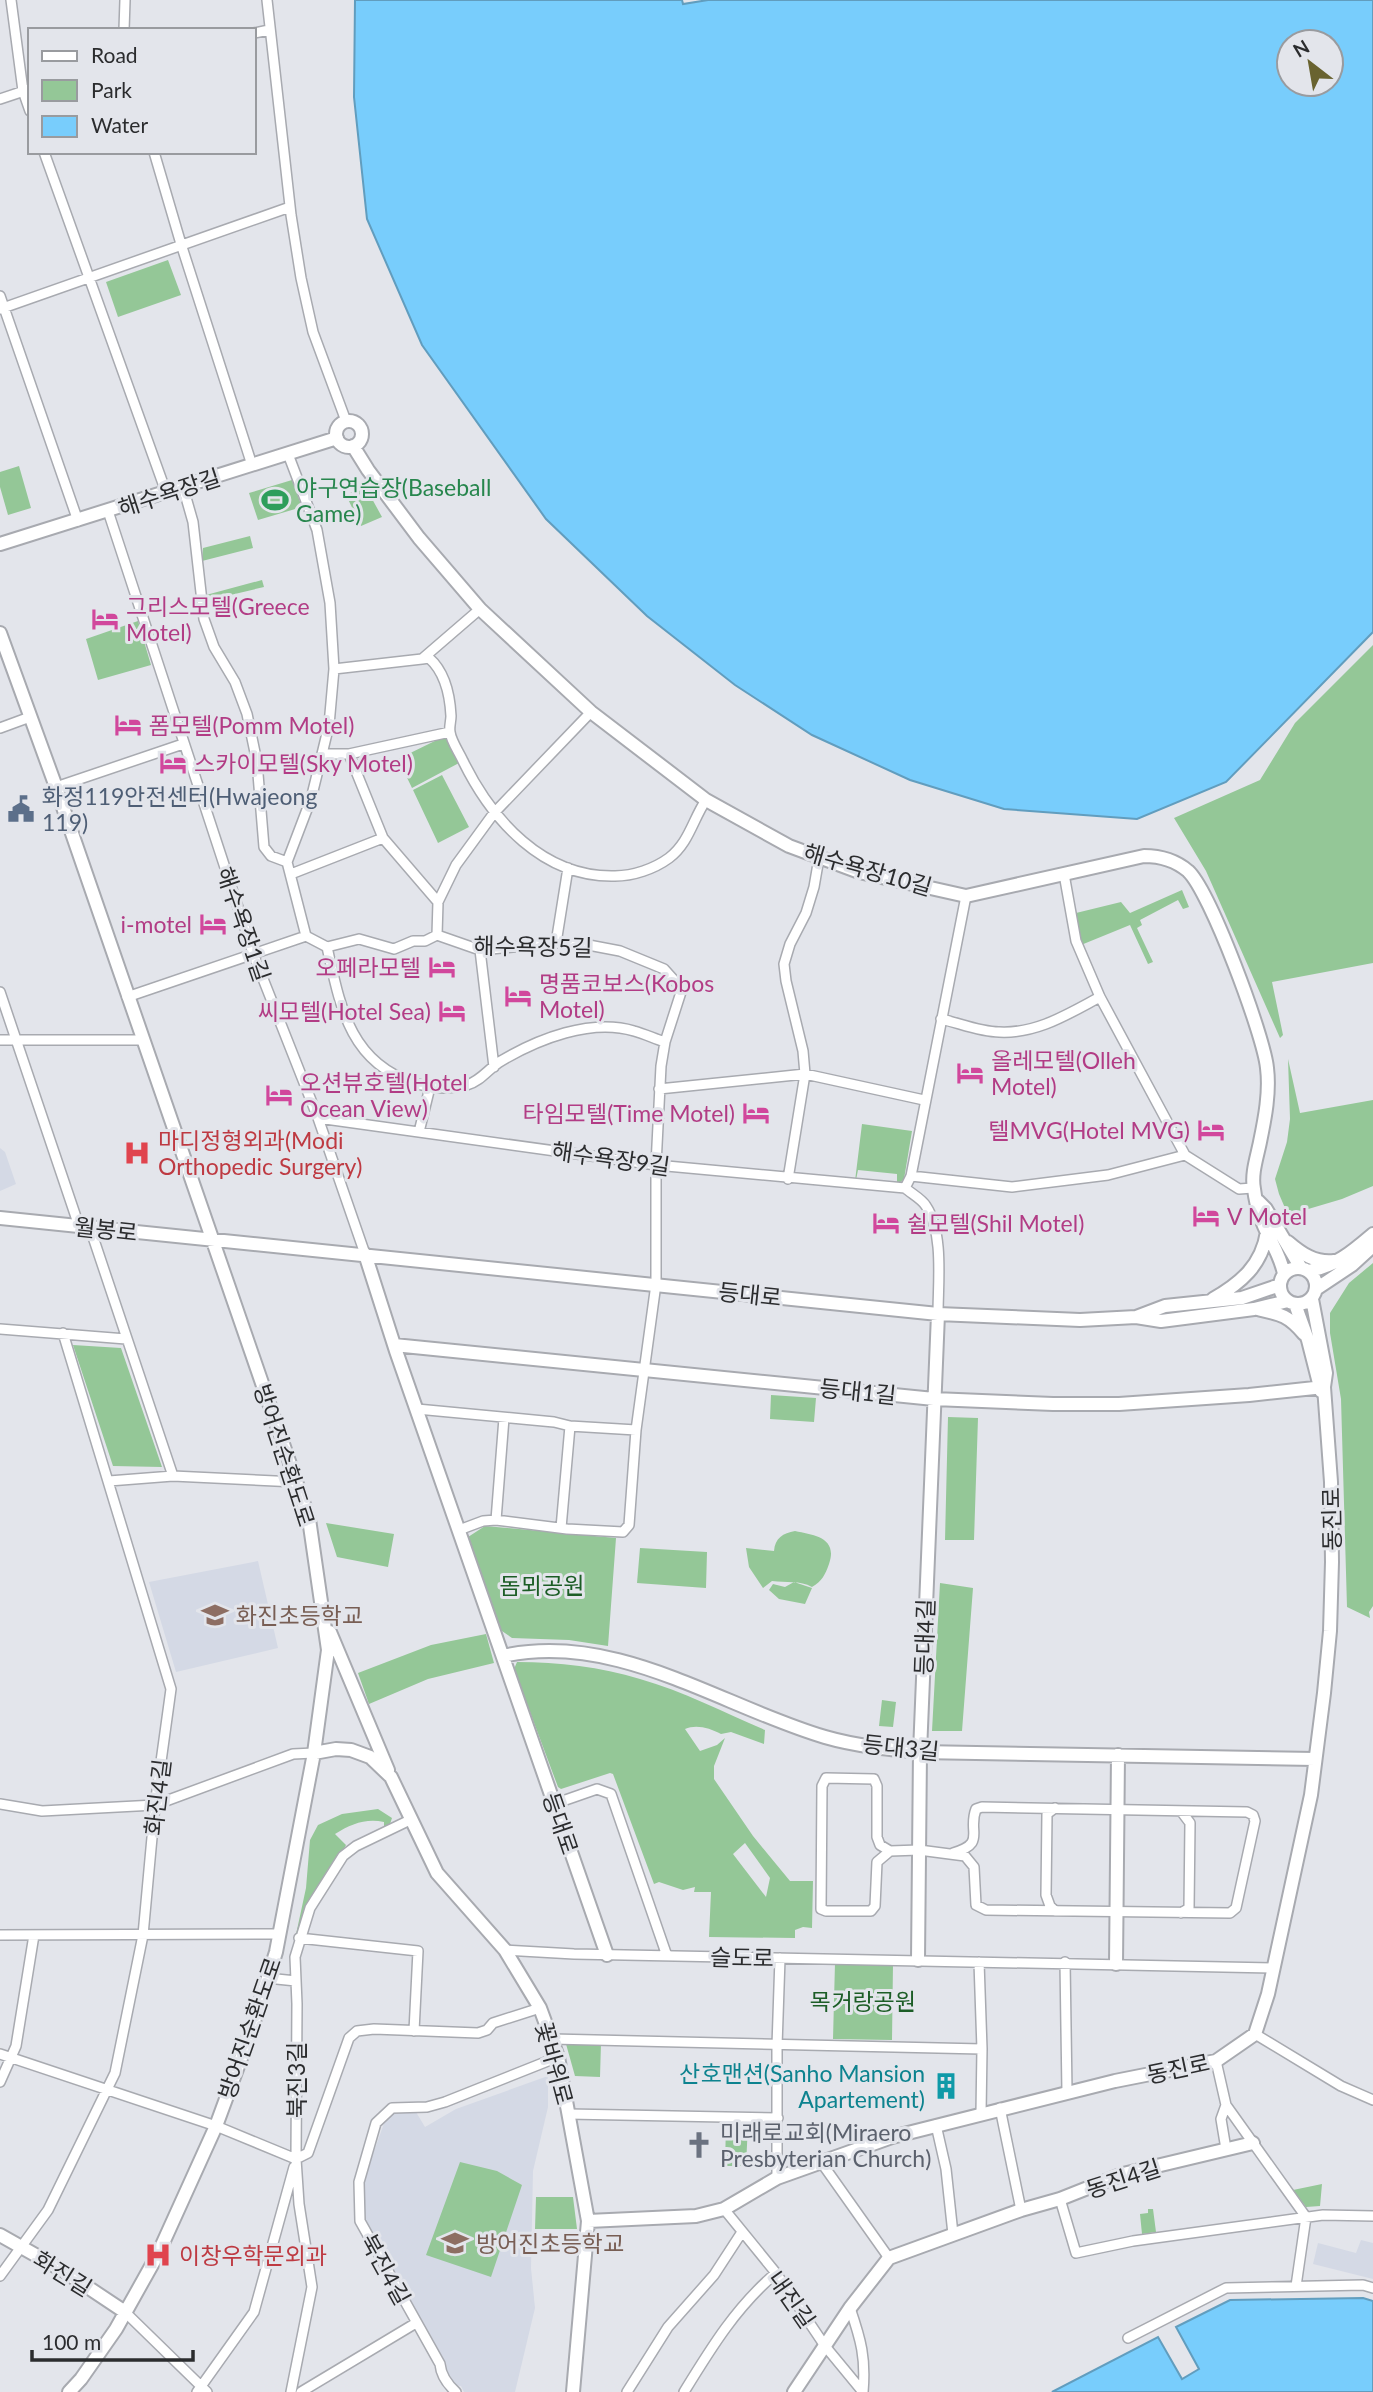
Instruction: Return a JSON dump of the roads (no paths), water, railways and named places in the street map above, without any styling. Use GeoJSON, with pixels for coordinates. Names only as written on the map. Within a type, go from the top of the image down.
{"type":"FeatureCollection","features":[{"type":"Feature","properties":{"kind":"street"},"geometry":{"type":"LineString","coordinates":[[0,99],[26,90],[11,0]]}},
{"type":"Feature","properties":{"kind":"street"},"geometry":{"type":"LineString","coordinates":[[124,28],[125,0]]}},
{"type":"Feature","properties":{"kind":"street"},"geometry":{"type":"LineString","coordinates":[[267,0],[290,207],[307,312],[346,421]]}},
{"type":"Feature","properties":{"kind":"street"},"geometry":{"type":"LineString","coordinates":[[256,33],[269,30]]}},
{"type":"Feature","properties":{"kind":"street"},"geometry":{"type":"LineString","coordinates":[[45,154],[166,492]]}},
{"type":"Feature","properties":{"kind":"street"},"geometry":{"type":"LineString","coordinates":[[155,154],[253,465]]}},
{"type":"Feature","properties":{"kind":"street"},"geometry":{"type":"LineString","coordinates":[[2,308],[290,207]]}},
{"type":"Feature","properties":{"kind":"street"},"geometry":{"type":"LineString","coordinates":[[0,296],[78,521]]}},
{"type":"Feature","properties":{"kind":"street"},"geometry":{"type":"LineString","coordinates":[[346,421],[355,422],[360,428],[362,436],[354,446],[342,444],[337,438],[337,430],[346,421]]}},
{"type":"Feature","properties":{"kind":"street","name":"해수욕장길"},"geometry":{"type":"LineString","coordinates":[[0,544],[337,438]]}},
{"type":"Feature","properties":{"kind":"street","name":"해수욕장10길"},"geometry":{"type":"LineString","coordinates":[[354,446],[392,503],[480,609],[591,712],[706,800],[789,846],[859,872],[966,896],[1144,856],[1159,856],[1190,873],[1201,891],[1258,1027],[1268,1068],[1267,1096],[1253,1188],[1259,1214],[1273,1233]]}},
{"type":"Feature","properties":{"kind":"street"},"geometry":{"type":"LineString","coordinates":[[288,454],[317,530],[330,603],[334,669],[329,725],[323,754],[311,799],[287,862],[306,936]]}},
{"type":"Feature","properties":{"kind":"street"},"geometry":{"type":"LineString","coordinates":[[183,487],[193,522],[204,619],[214,647],[235,682],[247,714],[257,762],[264,848],[271,856],[287,862]]}},
{"type":"Feature","properties":{"kind":"street","name":"해수욕장1길"},"geometry":{"type":"LineString","coordinates":[[108,511],[254,956],[318,1118],[365,1254]]}},
{"type":"Feature","properties":{"kind":"street"},"geometry":{"type":"LineString","coordinates":[[422,659],[480,609]]}},
{"type":"Feature","properties":{"kind":"street","name":"방어진순환도로"},"geometry":{"type":"LineString","coordinates":[[1,637],[56,788],[309,1519],[328,1650],[314,1753],[279,1934],[251,2031],[216,2126],[159,2254],[125,2312],[81,2379],[69,2392]]}},
{"type":"Feature","properties":{"kind":"street"},"geometry":{"type":"LineString","coordinates":[[334,669],[429,658],[436,664],[442,676],[451,718],[450,732],[469,772],[494,813],[524,843],[549,862],[602,877],[626,876],[649,869],[668,859],[682,845],[706,800]]}},
{"type":"Feature","properties":{"kind":"street"},"geometry":{"type":"LineString","coordinates":[[127,997],[254,956],[306,936],[327,947],[359,939],[394,949],[437,935],[438,902],[456,865],[494,813],[591,712]]}},
{"type":"Feature","properties":{"kind":"street"},"geometry":{"type":"LineString","coordinates":[[0,728],[30,717]]}},
{"type":"Feature","properties":{"kind":"street"},"geometry":{"type":"LineString","coordinates":[[323,754],[349,754],[450,732]]}},
{"type":"Feature","properties":{"kind":"street"},"geometry":{"type":"LineString","coordinates":[[56,788],[183,744]]}},
{"type":"Feature","properties":{"kind":"street"},"geometry":{"type":"LineString","coordinates":[[349,754],[383,838],[438,902]]}},
{"type":"Feature","properties":{"kind":"street"},"geometry":{"type":"LineString","coordinates":[[291,874],[383,838]]}},
{"type":"Feature","properties":{"kind":"street"},"geometry":{"type":"LineString","coordinates":[[788,1179],[806,1074],[784,964],[790,944],[806,913],[819,858]]}},
{"type":"Feature","properties":{"kind":"street"},"geometry":{"type":"LineString","coordinates":[[556,943],[568,868]]}},
{"type":"Feature","properties":{"kind":"street"},"geometry":{"type":"LineString","coordinates":[[1064,874],[1076,941],[1100,997],[1185,1155],[1239,1189],[1253,1188]]}},
{"type":"Feature","properties":{"kind":"street"},"geometry":{"type":"LineString","coordinates":[[938,1314],[939,1259],[933,1222],[926,1205],[905,1188],[911,1176],[966,896]]}},
{"type":"Feature","properties":{"kind":"street","name":"해수욕장5길"},"geometry":{"type":"LineString","coordinates":[[437,935],[480,950],[578,943],[620,951],[664,969],[682,989],[664,1042],[659,1089],[656,1284],[636,1430],[629,1525],[625,1532],[561,1528]]}},
{"type":"Feature","properties":{"kind":"street"},"geometry":{"type":"LineString","coordinates":[[327,947],[346,1023],[358,1042],[372,1060],[396,1077],[430,1087],[470,1085],[499,1062],[542,1040],[590,1029],[632,1030],[664,1042]]}},
{"type":"Feature","properties":{"kind":"street"},"geometry":{"type":"LineString","coordinates":[[480,950],[494,1067]]}},
{"type":"Feature","properties":{"kind":"street"},"geometry":{"type":"LineString","coordinates":[[0,992],[173,1476]]}},
{"type":"Feature","properties":{"kind":"street"},"geometry":{"type":"LineString","coordinates":[[941,1018],[997,1032],[1026,1031],[1052,1023],[1100,997]]}},
{"type":"Feature","properties":{"kind":"street"},"geometry":{"type":"LineString","coordinates":[[0,1040],[142,1040]]}},
{"type":"Feature","properties":{"kind":"street"},"geometry":{"type":"LineString","coordinates":[[659,1089],[806,1074],[924,1100]]}},
{"type":"Feature","properties":{"kind":"street"},"geometry":{"type":"LineString","coordinates":[[419,1132],[430,1087]]}},
{"type":"Feature","properties":{"kind":"street","name":"해수욕장9길"},"geometry":{"type":"LineString","coordinates":[[318,1118],[656,1165],[905,1188]]}},
{"type":"Feature","properties":{"kind":"street"},"geometry":{"type":"LineString","coordinates":[[911,1176],[1012,1186],[1108,1175],[1185,1155]]}},
{"type":"Feature","properties":{"kind":"street","name":"월봉로"},"geometry":{"type":"LineString","coordinates":[[0,1218],[212,1240]]}},
{"type":"Feature","properties":{"kind":"street"},"geometry":{"type":"LineString","coordinates":[[1273,1233],[1315,1260],[1341,1260]]}},
{"type":"Feature","properties":{"kind":"street"},"geometry":{"type":"LineString","coordinates":[[1273,1233],[1316,1280],[1314,1294],[1326,1373],[1323,1391]]}},
{"type":"Feature","properties":{"kind":"street"},"geometry":{"type":"LineString","coordinates":[[1273,1233],[1282,1264],[1281,1293],[1292,1303],[1308,1340],[1323,1391]]}},
{"type":"Feature","properties":{"kind":"street"},"geometry":{"type":"LineString","coordinates":[[1206,1302],[1231,1289],[1247,1275],[1260,1259],[1273,1233]]}},
{"type":"Feature","properties":{"kind":"street"},"geometry":{"type":"LineString","coordinates":[[1136,1317],[1165,1307],[1242,1298],[1282,1279],[1290,1269],[1325,1268],[1341,1260],[1373,1234]]}},
{"type":"Feature","properties":{"kind":"street","name":"등대로"},"geometry":{"type":"LineString","coordinates":[[212,1240],[938,1314],[1080,1320],[1136,1317]]}},
{"type":"Feature","properties":{"kind":"street"},"geometry":{"type":"LineString","coordinates":[[1136,1317],[1161,1321],[1304,1303],[1373,1246]]}},
{"type":"Feature","properties":{"kind":"street","name":"등대로"},"geometry":{"type":"LineString","coordinates":[[365,1254],[416,1409],[607,1955]]}},
{"type":"Feature","properties":{"kind":"street"},"geometry":{"type":"LineString","coordinates":[[1254,1309],[1281,1314],[1291,1320],[1308,1340]]}},
{"type":"Feature","properties":{"kind":"street","name":"등대4길"},"geometry":{"type":"LineString","coordinates":[[918,1960],[920,1752],[938,1314]]}},
{"type":"Feature","properties":{"kind":"street"},"geometry":{"type":"LineString","coordinates":[[0,1329],[126,1339]]}},
{"type":"Feature","properties":{"kind":"street","name":"화진4길"},"geometry":{"type":"LineString","coordinates":[[0,2276],[48,2210],[115,2073],[143,1935],[155,1805],[171,1689],[63,1334]]}},
{"type":"Feature","properties":{"kind":"street","name":"등대1길"},"geometry":{"type":"LineString","coordinates":[[394,1345],[934,1399],[1119,1404],[1323,1391]]}},
{"type":"Feature","properties":{"kind":"street","name":"동진로"},"geometry":{"type":"LineString","coordinates":[[588,2221],[696,2216],[724,2209],[778,2178],[892,2137],[1067,2092],[1216,2061],[1255,2034],[1273,1968],[1306,1821],[1330,1631],[1331,1482],[1323,1391]]}},
{"type":"Feature","properties":{"kind":"street"},"geometry":{"type":"LineString","coordinates":[[416,1409],[569,1426],[636,1430]]}},
{"type":"Feature","properties":{"kind":"street"},"geometry":{"type":"LineString","coordinates":[[496,1520],[504,1418]]}},
{"type":"Feature","properties":{"kind":"street"},"geometry":{"type":"LineString","coordinates":[[459,1530],[483,1521],[496,1520],[561,1528],[569,1426]]}},
{"type":"Feature","properties":{"kind":"street"},"geometry":{"type":"LineString","coordinates":[[109,1481],[173,1476],[296,1482]]}},
{"type":"Feature","properties":{"kind":"street","name":"꽃바위로"},"geometry":{"type":"LineString","coordinates":[[323,1615],[391,1777],[437,1873],[505,1950],[540,2008],[558,2057],[588,2221],[573,2392]]}},
{"type":"Feature","properties":{"kind":"street","name":"등대3길"},"geometry":{"type":"LineString","coordinates":[[503,1656],[523,1651],[566,1651],[602,1657],[680,1681],[825,1737],[872,1747],[920,1752],[1315,1759]]}},
{"type":"Feature","properties":{"kind":"street","name":"꽃바위로"},"geometry":{"type":"LineString","coordinates":[[314,1753],[336,1749],[351,1750],[370,1757],[391,1777]]}},
{"type":"Feature","properties":{"kind":"street"},"geometry":{"type":"LineString","coordinates":[[0,1804],[42,1811],[155,1805],[293,1754],[314,1753]]}},
{"type":"Feature","properties":{"kind":"street"},"geometry":{"type":"LineString","coordinates":[[1116,1964],[1118,1755]]}},
{"type":"Feature","properties":{"kind":"street"},"geometry":{"type":"LineString","coordinates":[[890,1851],[877,1862],[875,1906],[871,1911],[821,1909],[822,1786],[826,1778],[874,1779],[877,1786],[877,1838],[880,1845],[890,1851],[919,1850],[965,1856],[973,1863],[976,1905],[981,1909],[1225,1914],[1236,1908],[1255,1821],[1253,1815],[1247,1812],[976,1809],[975,1839],[971,1845],[953,1853]]}},
{"type":"Feature","properties":{"kind":"street"},"geometry":{"type":"LineString","coordinates":[[554,1804],[597,1789],[611,1794],[667,1956]]}},
{"type":"Feature","properties":{"kind":"street"},"geometry":{"type":"LineString","coordinates":[[1055,1808],[1047,1814],[1046,1895],[1055,1911]]}},
{"type":"Feature","properties":{"kind":"street"},"geometry":{"type":"LineString","coordinates":[[1181,1811],[1190,1823],[1189,1908],[1181,1913]]}},
{"type":"Feature","properties":{"kind":"street","name":"북진3길"},"geometry":{"type":"LineString","coordinates":[[291,2392],[312,2287],[299,2204],[296,2159],[295,1957],[299,1938],[310,1908],[343,1856],[356,1846],[412,1819]]}},
{"type":"Feature","properties":{"kind":"street"},"geometry":{"type":"LineString","coordinates":[[0,1935],[279,1934]]}},
{"type":"Feature","properties":{"kind":"street"},"geometry":{"type":"LineString","coordinates":[[0,2082],[16,2046],[34,1935]]}},
{"type":"Feature","properties":{"kind":"street"},"geometry":{"type":"LineString","coordinates":[[299,1938],[418,1951],[414,2031]]}},
{"type":"Feature","properties":{"kind":"street","name":"슬도로"},"geometry":{"type":"LineString","coordinates":[[505,1950],[607,1955],[1273,1968]]}},
{"type":"Feature","properties":{"kind":"street"},"geometry":{"type":"LineString","coordinates":[[778,2178],[777,2046],[780,1958]]}},
{"type":"Feature","properties":{"kind":"street"},"geometry":{"type":"LineString","coordinates":[[979,1962],[981,2113]]}},
{"type":"Feature","properties":{"kind":"street"},"geometry":{"type":"LineString","coordinates":[[1065,1962],[1067,2092]]}},
{"type":"Feature","properties":{"kind":"street"},"geometry":{"type":"LineString","coordinates":[[267,1978],[296,1982]]}},
{"type":"Feature","properties":{"kind":"street"},"geometry":{"type":"LineString","coordinates":[[125,2312],[201,2390],[254,2312],[296,2159],[308,2153],[349,2039],[357,2031],[374,2029],[478,2033],[487,2030],[493,2023],[540,2008]]}},
{"type":"Feature","properties":{"kind":"street"},"geometry":{"type":"LineString","coordinates":[[1255,2034],[1342,2086],[1373,2101]]}},
{"type":"Feature","properties":{"kind":"street"},"geometry":{"type":"LineString","coordinates":[[552,2039],[982,2049]]}},
{"type":"Feature","properties":{"kind":"street"},"geometry":{"type":"LineString","coordinates":[[0,2054],[216,2126],[296,2159]]}},
{"type":"Feature","properties":{"kind":"street","name":"북진4길"},"geometry":{"type":"LineString","coordinates":[[456,2392],[440,2371],[440,2364],[360,2221],[359,2182],[376,2123],[392,2108],[427,2107],[558,2057]]}},
{"type":"Feature","properties":{"kind":"street"},"geometry":{"type":"LineString","coordinates":[[1216,2061],[1226,2105],[1306,2217],[1296,2287]]}},
{"type":"Feature","properties":{"kind":"street"},"geometry":{"type":"LineString","coordinates":[[1226,2105],[1221,2119],[1226,2149]]}},
{"type":"Feature","properties":{"kind":"street"},"geometry":{"type":"LineString","coordinates":[[1000,2108],[1021,2210]]}},
{"type":"Feature","properties":{"kind":"street"},"geometry":{"type":"LineString","coordinates":[[568,2114],[778,2118]]}},
{"type":"Feature","properties":{"kind":"street"},"geometry":{"type":"LineString","coordinates":[[936,2125],[946,2169],[953,2234]]}},
{"type":"Feature","properties":{"kind":"street","name":"동진4길"},"geometry":{"type":"LineString","coordinates":[[889,2259],[1123,2174],[1253,2143]]}},
{"type":"Feature","properties":{"kind":"street"},"geometry":{"type":"LineString","coordinates":[[821,2162],[889,2259],[850,2308],[825,2346],[863,2392]]}},
{"type":"Feature","properties":{"kind":"street"},"geometry":{"type":"LineString","coordinates":[[1060,2199],[1076,2253],[1133,2241],[1306,2217],[1373,2216]]}},
{"type":"Feature","properties":{"kind":"street","name":"내진길"},"geometry":{"type":"LineString","coordinates":[[724,2209],[776,2273],[825,2346],[794,2392]]}},
{"type":"Feature","properties":{"kind":"street"},"geometry":{"type":"LineString","coordinates":[[627,2392],[668,2327],[714,2275],[742,2232]]}},
{"type":"Feature","properties":{"kind":"street","name":"화진길"},"geometry":{"type":"LineString","coordinates":[[0,2235],[62,2270],[125,2312]]}},
{"type":"Feature","properties":{"kind":"street"},"geometry":{"type":"LineString","coordinates":[[684,2392],[705,2355],[752,2292],[776,2273]]}},
{"type":"Feature","properties":{"kind":"street"},"geometry":{"type":"LineString","coordinates":[[1128,2338],[1226,2288],[1363,2285],[1373,2288]]}},
{"type":"Feature","properties":{"kind":"street"},"geometry":{"type":"LineString","coordinates":[[850,2308],[863,2343],[863,2392]]}},
{"type":"Feature","properties":{"kind":"street"},"geometry":{"type":"LineString","coordinates":[[301,2392],[416,2323]]}},
{"type":"Feature","properties":{"kind":"water"},"geometry":{"type":"Polygon","coordinates":[[[355,0],[682,0],[683,4],[708,0],[1373,0],[1373,632],[1226,782],[1137,819],[1004,809],[910,780],[812,735],[735,685],[647,616],[546,519],[422,345],[367,219],[354,97],[355,0]]]}},
{"type":"Feature","properties":{"kind":"water"},"geometry":{"type":"Polygon","coordinates":[[[1363,2298],[1373,2301],[1373,2392],[1052,2392],[1158,2337],[1182,2379],[1199,2369],[1176,2327],[1230,2300],[1363,2298]]]}},
{"type":"Feature","properties":{"kind":"place","name":"야구연습장(Baseball Game)"},"geometry":{"type":"Point","coordinates":[275,500]}},
{"type":"Feature","properties":{"kind":"place","name":"그리스모텔(Greece Motel)"},"geometry":{"type":"Point","coordinates":[105,619]}},
{"type":"Feature","properties":{"kind":"place","name":"폼모텔(Pomm Motel)"},"geometry":{"type":"Point","coordinates":[128,725]}},
{"type":"Feature","properties":{"kind":"place","name":"스카이모텔(Sky Motel)"},"geometry":{"type":"Point","coordinates":[173,763]}},
{"type":"Feature","properties":{"kind":"place","name":"화정119안전센터(Hwajeong 119)"},"geometry":{"type":"Point","coordinates":[21,809]}},
{"type":"Feature","properties":{"kind":"place","name":"i-motel"},"geometry":{"type":"Point","coordinates":[213,924]}},
{"type":"Feature","properties":{"kind":"place","name":"오페라모텔"},"geometry":{"type":"Point","coordinates":[442,967]}},
{"type":"Feature","properties":{"kind":"place","name":"명품코보스(Kobos Motel)"},"geometry":{"type":"Point","coordinates":[518,996]}},
{"type":"Feature","properties":{"kind":"place","name":"씨모텔(Hotel Sea)"},"geometry":{"type":"Point","coordinates":[452,1011]}},
{"type":"Feature","properties":{"kind":"place","name":"올레모텔(Olleh Motel)"},"geometry":{"type":"Point","coordinates":[970,1073]}},
{"type":"Feature","properties":{"kind":"place","name":"오션뷰호텔(Hotel Ocean View)"},"geometry":{"type":"Point","coordinates":[279,1095]}},
{"type":"Feature","properties":{"kind":"place","name":"타임모텔(Time Motel)"},"geometry":{"type":"Point","coordinates":[756,1113]}},
{"type":"Feature","properties":{"kind":"place","name":"텔MVG(Hotel MVG)"},"geometry":{"type":"Point","coordinates":[1211,1130]}},
{"type":"Feature","properties":{"kind":"place","name":"마디정형외과(Modi Orthopedic Surgery)"},"geometry":{"type":"Point","coordinates":[137,1153]}},
{"type":"Feature","properties":{"kind":"place","name":"V Motel"},"geometry":{"type":"Point","coordinates":[1206,1216]}},
{"type":"Feature","properties":{"kind":"place","name":"쉴모텔(Shil Motel)"},"geometry":{"type":"Point","coordinates":[886,1223]}},
{"type":"Feature","properties":{"kind":"place","name":"화진초등학교"},"geometry":{"type":"Point","coordinates":[215,1615]}},
{"type":"Feature","properties":{"kind":"place","name":"산호맨션(Sanho Mansion Apartement)"},"geometry":{"type":"Point","coordinates":[946,2086]}},
{"type":"Feature","properties":{"kind":"place","name":"미래로교회(Miraero Presbyterian Church)"},"geometry":{"type":"Point","coordinates":[699,2145]}},
{"type":"Feature","properties":{"kind":"place","name":"방어진초등학교"},"geometry":{"type":"Point","coordinates":[455,2243]}},
{"type":"Feature","properties":{"kind":"place","name":"이창우학문외과"},"geometry":{"type":"Point","coordinates":[158,2255]}},
{"type":"Feature","properties":{"kind":"park label","name":"돔뫼공원"},"geometry":{"type":"Point","coordinates":[542,1585]}},
{"type":"Feature","properties":{"kind":"park label","name":"목거랑공원"},"geometry":{"type":"Point","coordinates":[863,2001]}}]}
